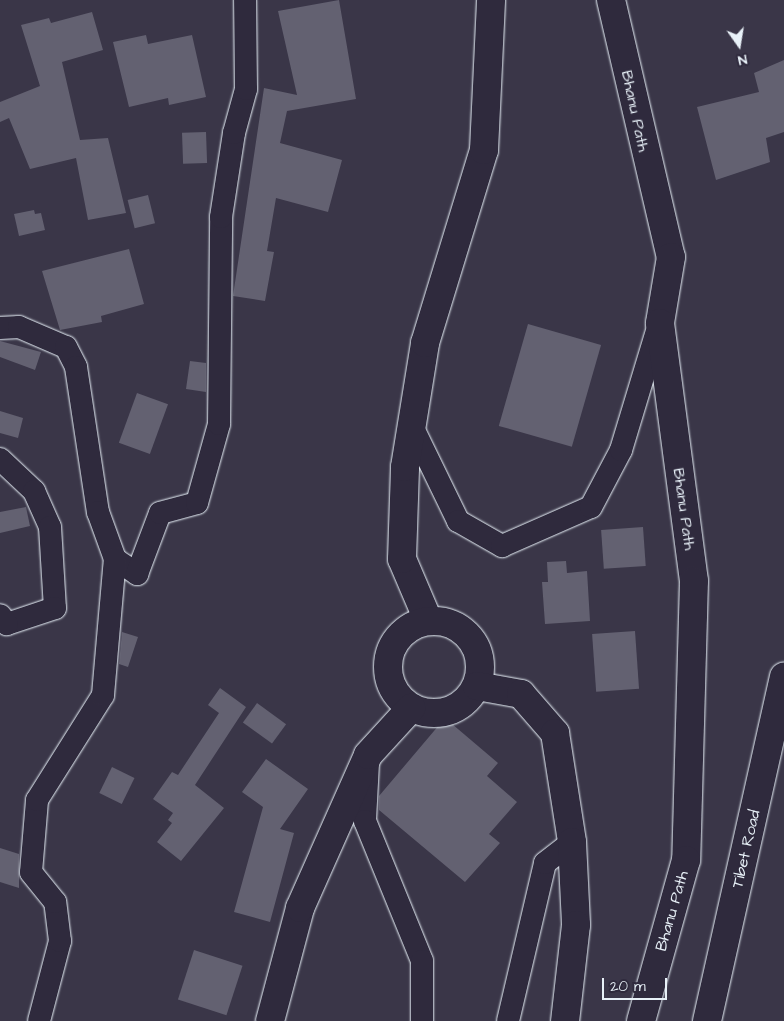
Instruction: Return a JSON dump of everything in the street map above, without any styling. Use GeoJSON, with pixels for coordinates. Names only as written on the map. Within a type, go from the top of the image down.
{"type":"FeatureCollection","features":[{"type":"Feature","properties":{"kind":"street"},"geometry":{"type":"LineString","coordinates":[[115,559],[137,574],[160,513],[197,503],[219,424],[222,216],[234,133],[246,89],[245,0]]}},
{"type":"Feature","properties":{"kind":"street"},"geometry":{"type":"LineString","coordinates":[[428,620],[402,559],[411,424],[425,343],[484,150],[491,0]]}},
{"type":"Feature","properties":{"kind":"street","name":"Bhanu Path"},"geometry":{"type":"LineString","coordinates":[[611,0],[671,257],[660,323],[694,581],[686,860],[641,1021]]}},
{"type":"Feature","properties":{"kind":"street"},"geometry":{"type":"LineString","coordinates":[[411,424],[458,522],[502,546],[591,507],[621,450],[660,323]]}},
{"type":"Feature","properties":{"kind":"street"},"geometry":{"type":"LineString","coordinates":[[0,328],[18,327],[66,347],[76,367],[98,512],[115,559],[103,695],[37,800],[31,872],[55,902],[60,941],[39,1021]]}},
{"type":"Feature","properties":{"kind":"street"},"geometry":{"type":"LineString","coordinates":[[0,459],[34,491],[50,527],[55,608],[7,624],[0,615]]}},
{"type":"Feature","properties":{"kind":"street"},"geometry":{"type":"LineString","coordinates":[[428,620],[453,626],[472,640],[480,665],[477,686],[449,712],[410,708],[389,677],[388,658],[395,639],[428,620]]}},
{"type":"Feature","properties":{"kind":"street","name":"Tibet Road"},"geometry":{"type":"LineString","coordinates":[[707,1021],[784,676]]}},
{"type":"Feature","properties":{"kind":"street"},"geometry":{"type":"LineString","coordinates":[[477,686],[521,694],[555,733],[572,842],[576,925],[565,1021]]}},
{"type":"Feature","properties":{"kind":"street"},"geometry":{"type":"LineString","coordinates":[[270,1021],[300,908],[368,755],[410,708]]}},
{"type":"Feature","properties":{"kind":"street"},"geometry":{"type":"LineString","coordinates":[[368,755],[365,821],[422,961],[422,1021]]}},
{"type":"Feature","properties":{"kind":"street"},"geometry":{"type":"LineString","coordinates":[[508,1021],[545,863],[572,842]]}},
{"type":"Feature","properties":{"kind":"building"},"geometry":{"type":"Polygon","coordinates":[[[339,0],[356,99],[287,111],[280,143],[342,160],[328,212],[276,198],[267,251],[274,252],[265,301],[233,296],[264,88],[297,95],[278,11],[339,0]]]}},
{"type":"Feature","properties":{"kind":"building"},"geometry":{"type":"Polygon","coordinates":[[[92,12],[103,50],[62,62],[80,140],[108,138],[126,213],[88,220],[76,158],[30,169],[9,118],[0,122],[0,102],[40,86],[21,25],[49,18],[51,23],[92,12]]]}},
{"type":"Feature","properties":{"kind":"building"},"geometry":{"type":"Polygon","coordinates":[[[146,35],[148,44],[192,35],[206,97],[169,105],[168,98],[129,107],[113,42],[146,35]]]}},
{"type":"Feature","properties":{"kind":"building"},"geometry":{"type":"Polygon","coordinates":[[[784,60],[784,132],[766,138],[770,162],[716,180],[697,107],[759,92],[754,73],[784,60]]]}},
{"type":"Feature","properties":{"kind":"building"},"geometry":{"type":"Polygon","coordinates":[[[206,132],[207,163],[183,164],[182,133],[206,132]]]}},
{"type":"Feature","properties":{"kind":"building"},"geometry":{"type":"Polygon","coordinates":[[[148,195],[155,223],[135,228],[128,200],[148,195]]]}},
{"type":"Feature","properties":{"kind":"building"},"geometry":{"type":"Polygon","coordinates":[[[34,210],[35,214],[41,213],[45,230],[19,236],[14,214],[34,210]]]}},
{"type":"Feature","properties":{"kind":"building"},"geometry":{"type":"Polygon","coordinates":[[[129,249],[144,304],[101,316],[102,322],[60,330],[42,271],[129,249]]]}},
{"type":"Feature","properties":{"kind":"building"},"geometry":{"type":"Polygon","coordinates":[[[528,324],[601,345],[572,447],[499,426],[528,324]]]}},
{"type":"Feature","properties":{"kind":"building"},"geometry":{"type":"Polygon","coordinates":[[[0,341],[41,352],[35,370],[0,357],[0,341]]]}},
{"type":"Feature","properties":{"kind":"building"},"geometry":{"type":"Polygon","coordinates":[[[190,361],[206,363],[206,392],[186,389],[190,361]]]}},
{"type":"Feature","properties":{"kind":"building"},"geometry":{"type":"Polygon","coordinates":[[[137,393],[168,404],[150,454],[119,443],[137,393]]]}},
{"type":"Feature","properties":{"kind":"building"},"geometry":{"type":"Polygon","coordinates":[[[0,411],[23,418],[18,438],[0,433],[0,411]]]}},
{"type":"Feature","properties":{"kind":"building"},"geometry":{"type":"Polygon","coordinates":[[[26,507],[30,526],[0,533],[0,512],[26,507]]]}},
{"type":"Feature","properties":{"kind":"building"},"geometry":{"type":"Polygon","coordinates":[[[643,527],[646,566],[604,569],[601,530],[643,527]]]}},
{"type":"Feature","properties":{"kind":"building"},"geometry":{"type":"Polygon","coordinates":[[[566,561],[567,573],[587,571],[590,621],[545,624],[542,582],[548,582],[547,562],[566,561]]]}},
{"type":"Feature","properties":{"kind":"building"},"geometry":{"type":"Polygon","coordinates":[[[635,631],[639,689],[596,692],[592,634],[635,631]]]}},
{"type":"Feature","properties":{"kind":"building"},"geometry":{"type":"Polygon","coordinates":[[[122,632],[138,637],[128,667],[119,664],[122,632]]]}},
{"type":"Feature","properties":{"kind":"building"},"geometry":{"type":"Polygon","coordinates":[[[220,688],[246,707],[195,785],[224,808],[181,861],[157,842],[172,823],[168,820],[173,813],[153,799],[172,772],[178,775],[219,713],[208,705],[220,688]]]}},
{"type":"Feature","properties":{"kind":"building"},"geometry":{"type":"Polygon","coordinates":[[[257,703],[286,724],[272,744],[243,722],[257,703]]]}},
{"type":"Feature","properties":{"kind":"building"},"geometry":{"type":"Polygon","coordinates":[[[445,718],[498,763],[487,776],[517,802],[489,834],[500,843],[465,882],[379,810],[379,796],[445,718]]]}},
{"type":"Feature","properties":{"kind":"building"},"geometry":{"type":"Polygon","coordinates":[[[266,759],[308,789],[280,829],[294,833],[270,922],[234,912],[263,807],[242,792],[266,759]]]}},
{"type":"Feature","properties":{"kind":"building"},"geometry":{"type":"Polygon","coordinates":[[[112,767],[134,778],[122,804],[99,793],[112,767]]]}},
{"type":"Feature","properties":{"kind":"building"},"geometry":{"type":"Polygon","coordinates":[[[0,848],[19,854],[19,888],[0,882],[0,848]]]}},
{"type":"Feature","properties":{"kind":"building"},"geometry":{"type":"Polygon","coordinates":[[[194,950],[243,966],[226,1015],[178,999],[194,950]]]}}]}
